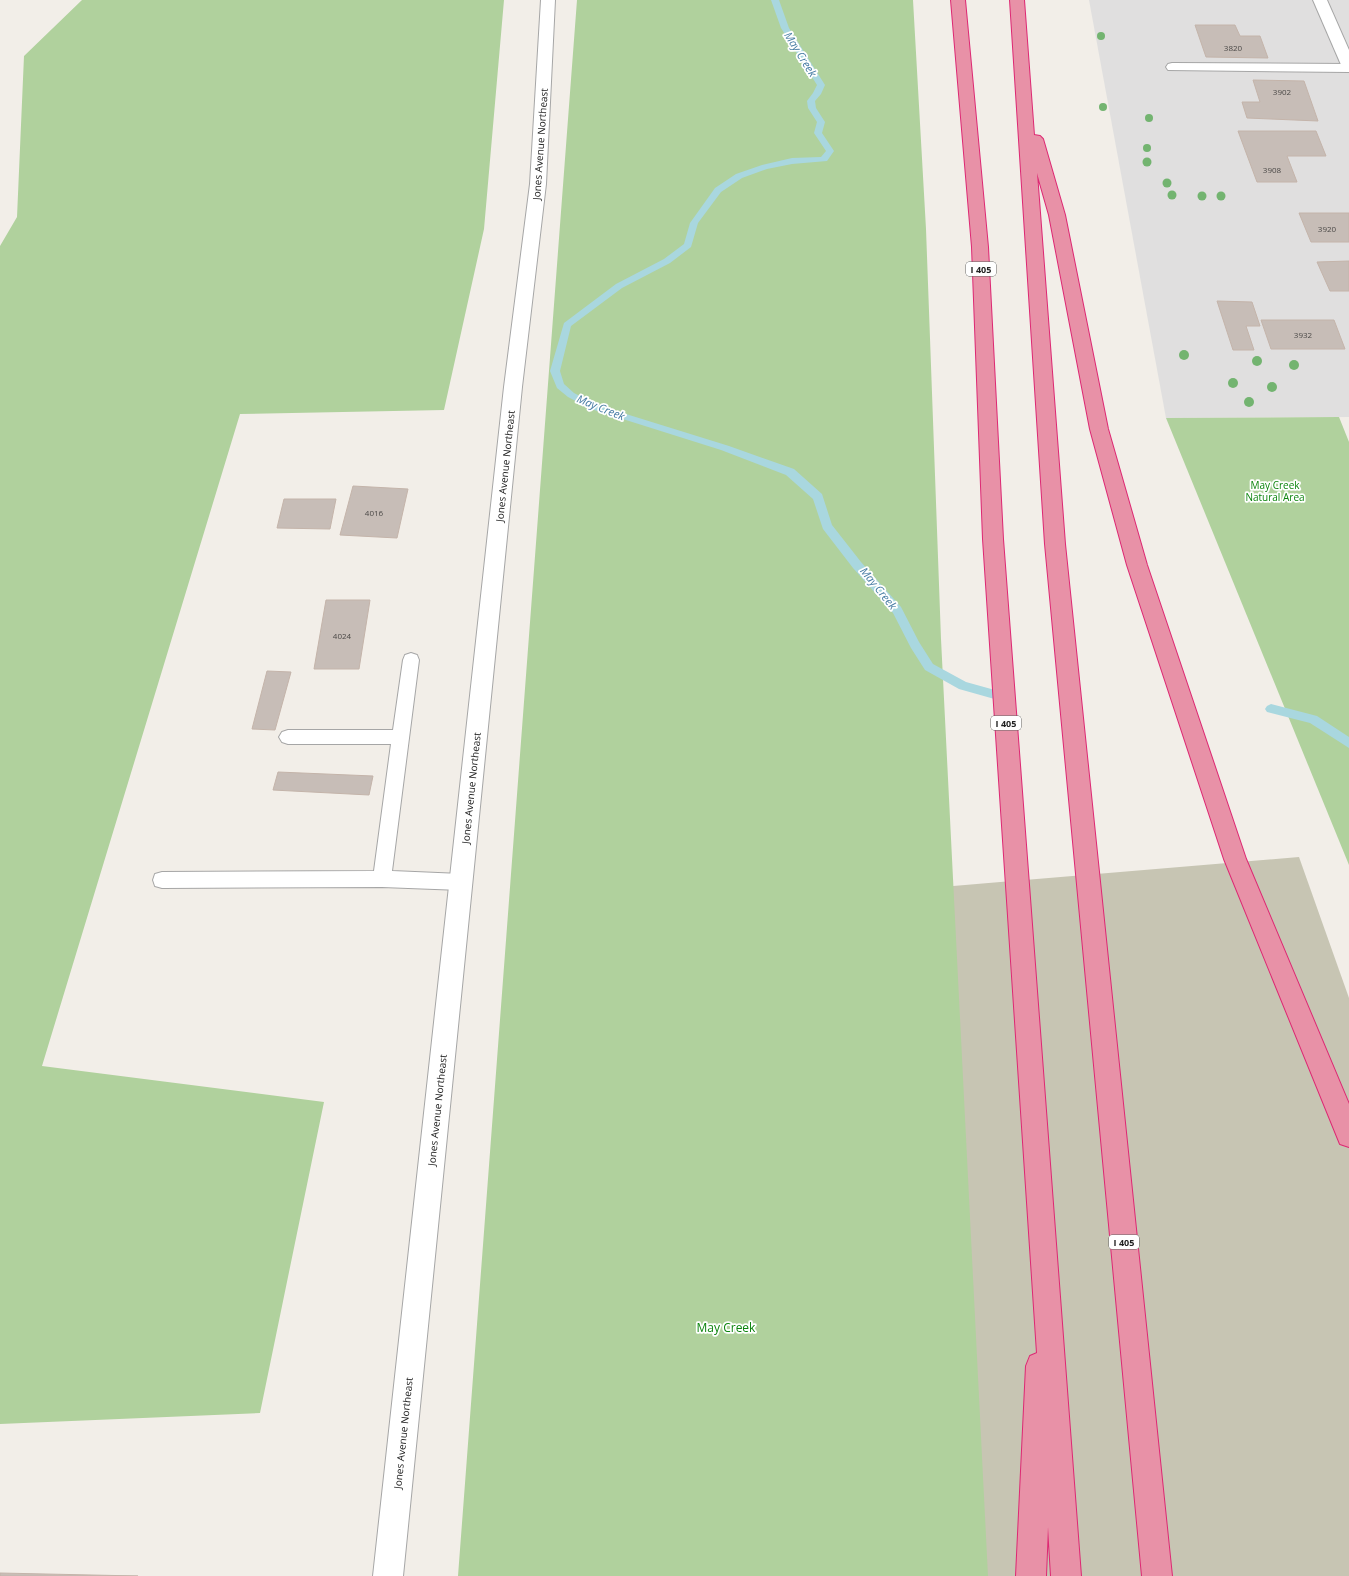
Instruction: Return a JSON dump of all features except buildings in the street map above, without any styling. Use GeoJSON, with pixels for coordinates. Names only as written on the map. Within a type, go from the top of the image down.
{"type":"FeatureCollection","features":[{"type":"Feature","properties":{"kind":"highway","name":"I 405"},"geometry":{"type":"LineString","coordinates":[[958,0],[980,247],[993,539],[1066,1576]]}},
{"type":"Feature","properties":{"kind":"highway","name":"I 405"},"geometry":{"type":"LineString","coordinates":[[1017,0],[1055,544],[1157,1576]]}},
{"type":"Feature","properties":{"kind":"highway"},"geometry":{"type":"LineString","coordinates":[[1023,94],[1057,215],[1099,429],[1137,565],[1235,859],[1349,1135]]}},
{"type":"Feature","properties":{"kind":"highway"},"geometry":{"type":"LineString","coordinates":[[1031,1576],[1044,1255]]}},
{"type":"Feature","properties":{"kind":"street","name":"Jones Avenue Northeast"},"geometry":{"type":"LineString","coordinates":[[388,1576],[513,387],[538,184],[548,0]]}},
{"type":"Feature","properties":{"kind":"street"},"geometry":{"type":"LineString","coordinates":[[1320,0],[1348,65]]}},
{"type":"Feature","properties":{"kind":"lane"},"geometry":{"type":"LineString","coordinates":[[1172,68],[1348,65]]}},
{"type":"Feature","properties":{"kind":"lane"},"geometry":{"type":"LineString","coordinates":[[382,879],[411,660]]}},
{"type":"Feature","properties":{"kind":"lane"},"geometry":{"type":"LineString","coordinates":[[288,736],[401,737]]}},
{"type":"Feature","properties":{"kind":"lane"},"geometry":{"type":"LineString","coordinates":[[162,880],[382,879],[461,882]]}},
{"type":"Feature","properties":{"kind":"shaded area"},"geometry":{"type":"Polygon","coordinates":[[[1089,0],[1349,0],[1349,417],[1166,418],[1089,0]]]}},
{"type":"Feature","properties":{"kind":"shaded area"},"geometry":{"type":"Polygon","coordinates":[[[1299,857],[1349,998],[1349,1576],[917,1576],[906,890],[1299,857]]]}},
{"type":"Feature","properties":{"kind":"green space"},"geometry":{"type":"Polygon","coordinates":[[[82,0],[504,0],[484,229],[444,410],[240,414],[42,1066],[324,1102],[260,1413],[0,1424],[0,246],[17,217],[24,56],[82,0]]]}},
{"type":"Feature","properties":{"kind":"green space","name":"May Creek"},"geometry":{"type":"Polygon","coordinates":[[[577,0],[913,0],[926,229],[941,639],[988,1576],[458,1576],[577,0]]]}},
{"type":"Feature","properties":{"kind":"green space","name":"May Creek Natural Area"},"geometry":{"type":"Polygon","coordinates":[[[1339,417],[1349,442],[1349,865],[1166,418],[1339,417]]]}},
{"type":"Feature","properties":{"kind":"waterway","name":"May Creek"},"geometry":{"type":"LineString","coordinates":[[775,0],[785,28],[821,85],[817,94],[811,101],[812,108],[821,122],[818,133],[830,151],[824,159],[792,161],[765,167],[739,176],[718,190],[694,223],[688,245],[667,261],[619,286],[567,325],[555,371],[560,386],[571,395],[594,407],[725,448],[790,472],[818,497],[827,526],[857,565],[897,610],[915,645],[929,667],[963,686],[998,695]]}},
{"type":"Feature","properties":{"kind":"waterway","name":"May Creek"},"geometry":{"type":"LineString","coordinates":[[1271,709],[1313,719],[1349,743]]}}]}
